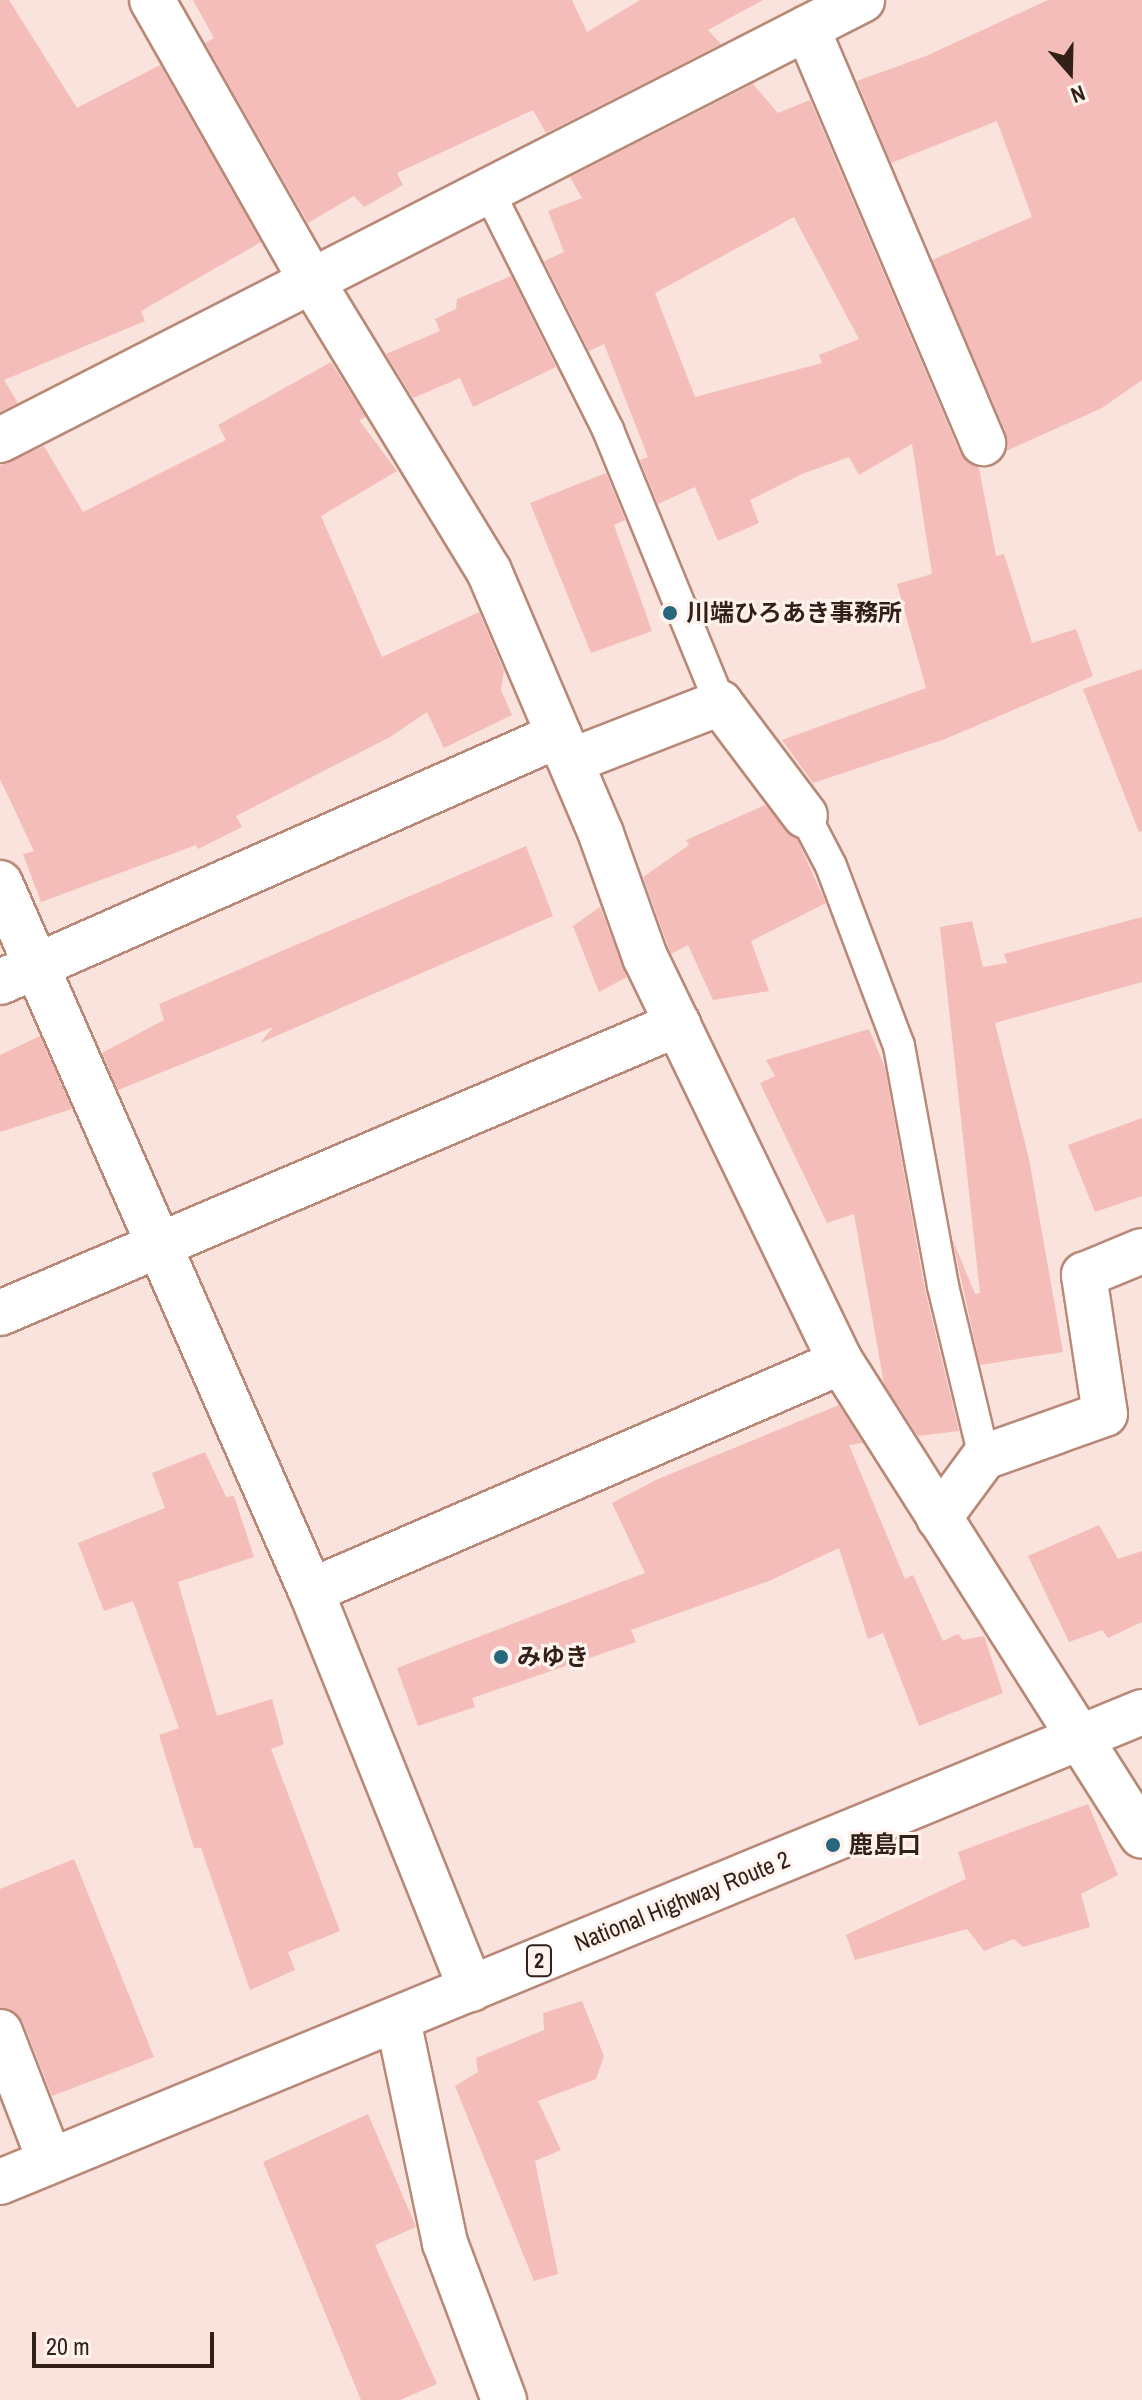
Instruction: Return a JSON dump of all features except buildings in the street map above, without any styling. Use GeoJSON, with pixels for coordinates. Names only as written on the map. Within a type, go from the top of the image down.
{"type":"FeatureCollection","features":[{"type":"Feature","properties":{"kind":"main road"},"geometry":{"type":"LineString","coordinates":[[152,0],[310,278],[489,571],[565,748],[645,957],[841,1362],[1142,1836]]}},
{"type":"Feature","properties":{"kind":"main road"},"geometry":{"type":"LineString","coordinates":[[0,440],[310,278],[853,2]]}},
{"type":"Feature","properties":{"kind":"main road"},"geometry":{"type":"LineString","coordinates":[[807,28],[879,188],[983,443]]}},
{"type":"Feature","properties":{"kind":"main road"},"geometry":{"type":"LineString","coordinates":[[18,974],[565,748],[720,703],[805,816]]}},
{"type":"Feature","properties":{"kind":"main road"},"geometry":{"type":"LineString","coordinates":[[0,883],[18,974],[159,1246],[311,1591],[471,1989]]}},
{"type":"Feature","properties":{"kind":"main road"},"geometry":{"type":"LineString","coordinates":[[0,1313],[678,1024]]}},
{"type":"Feature","properties":{"kind":"main road"},"geometry":{"type":"LineString","coordinates":[[939,1518],[984,1457],[1105,1414],[1084,1275],[1142,1251]]}},
{"type":"Feature","properties":{"kind":"main road"},"geometry":{"type":"LineString","coordinates":[[311,1591],[841,1362]]}},
{"type":"Feature","properties":{"kind":"main road","name":"National Highway Route 2"},"geometry":{"type":"LineString","coordinates":[[0,2182],[1142,1712]]}},
{"type":"Feature","properties":{"kind":"main road"},"geometry":{"type":"LineString","coordinates":[[398,2020],[445,2243],[504,2400]]}},
{"type":"Feature","properties":{"kind":"main road"},"geometry":{"type":"LineString","coordinates":[[0,2032],[50,2161]]}},
{"type":"Feature","properties":{"kind":"lane"},"geometry":{"type":"LineString","coordinates":[[487,188],[608,430],[720,703]]}},
{"type":"Feature","properties":{"kind":"lane"},"geometry":{"type":"LineString","coordinates":[[805,816],[831,866],[899,1046],[943,1286],[984,1457]]}},
{"type":"Feature","properties":{"kind":"place","name":"川端ひろあき事務所"},"geometry":{"type":"Point","coordinates":[670,613]}},
{"type":"Feature","properties":{"kind":"place","name":"みゆき"},"geometry":{"type":"Point","coordinates":[501,1657]}},
{"type":"Feature","properties":{"kind":"place","name":"鹿島口"},"geometry":{"type":"Point","coordinates":[833,1845]}}]}
